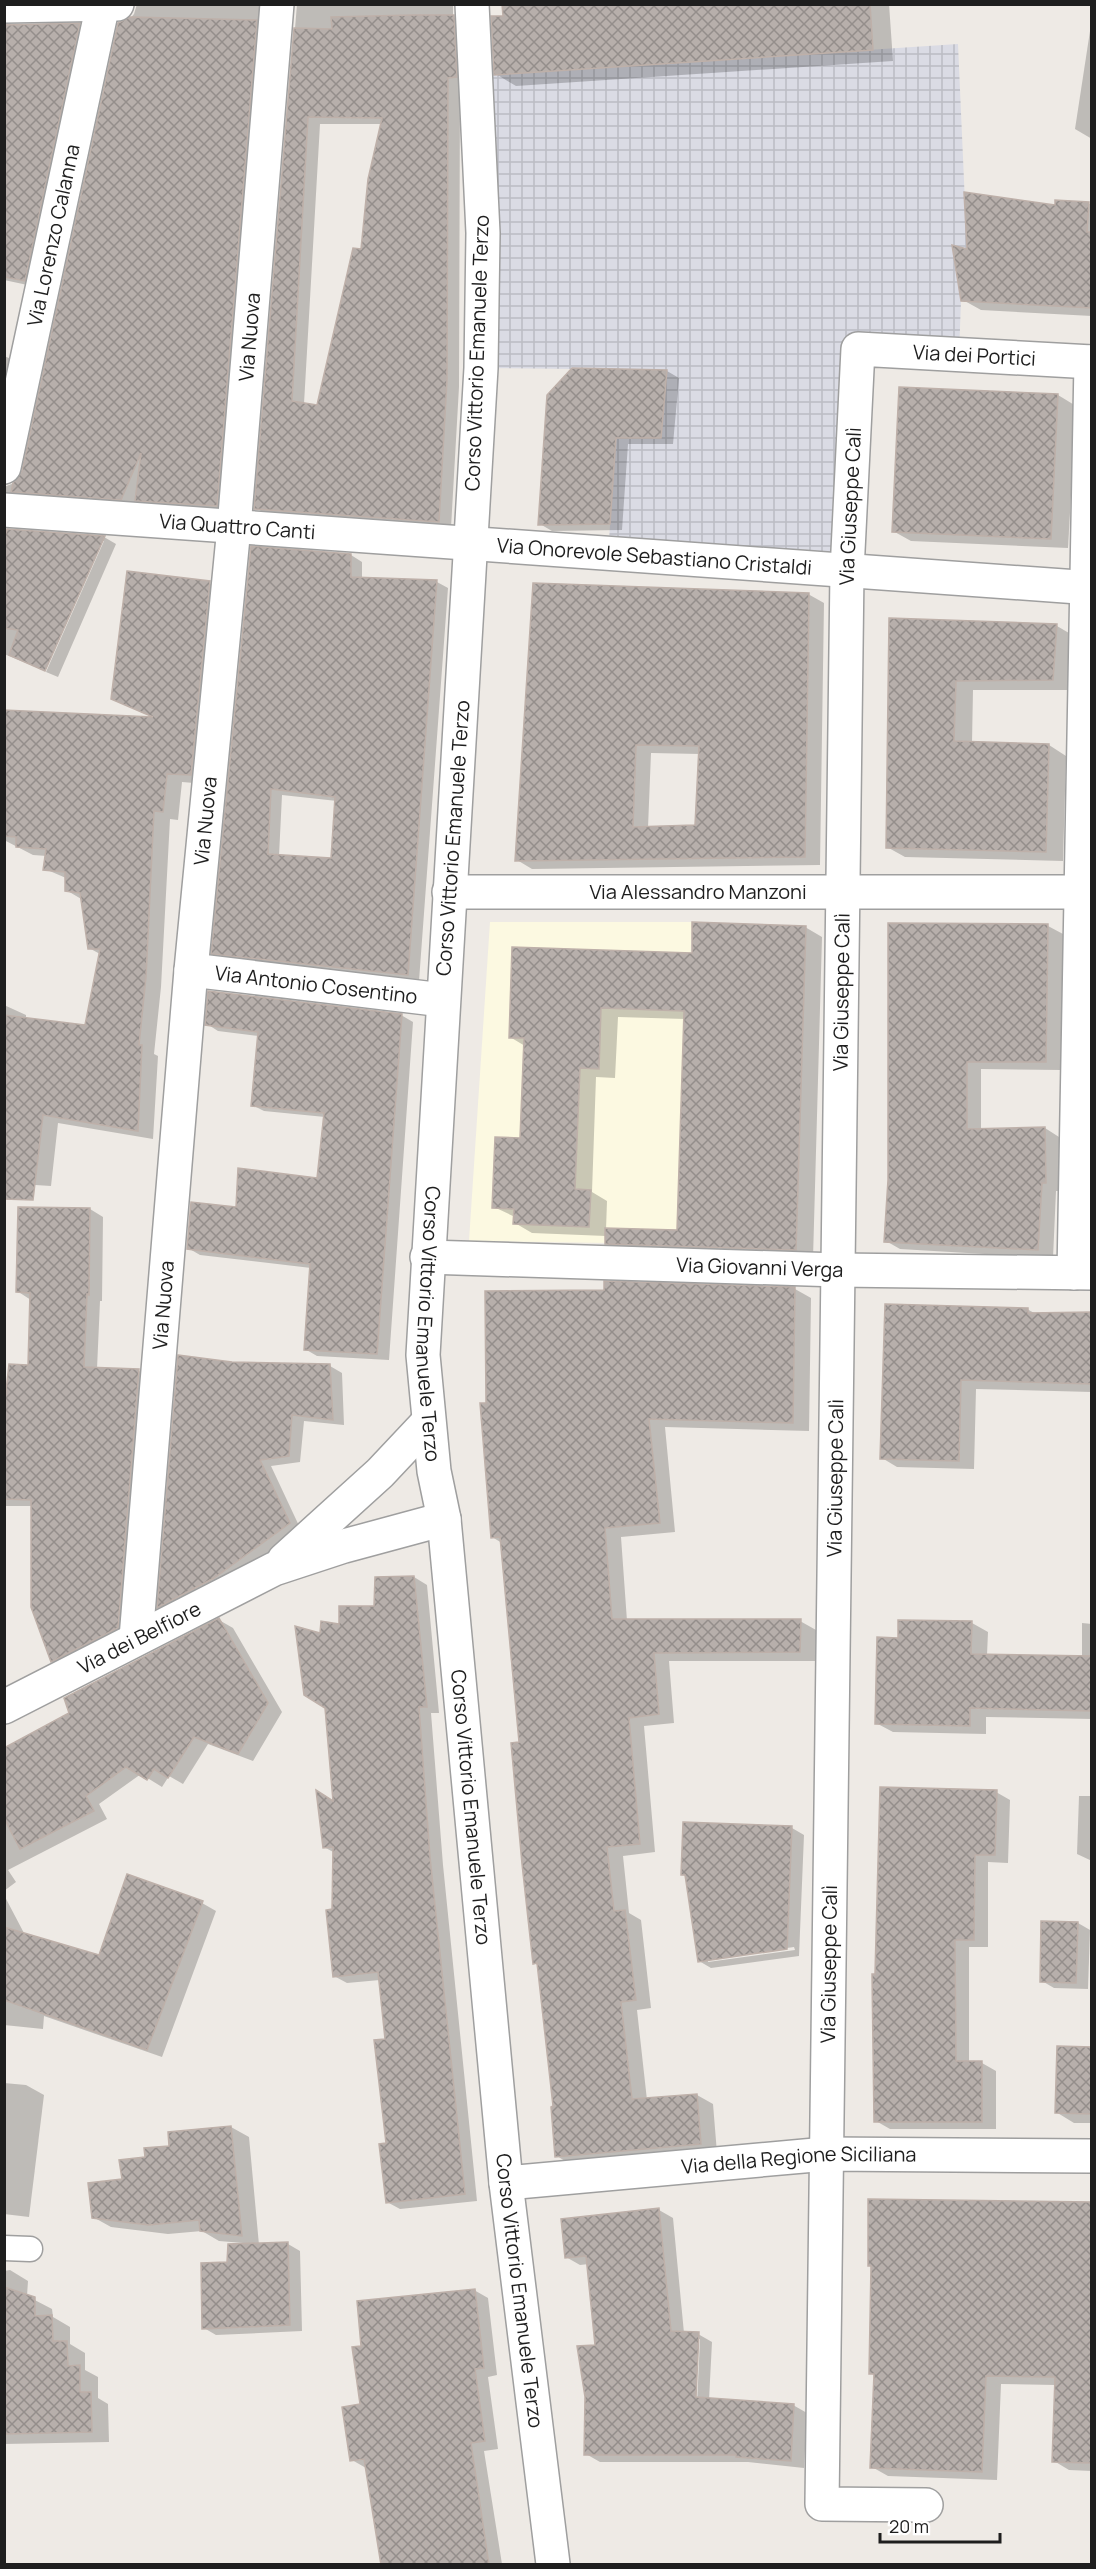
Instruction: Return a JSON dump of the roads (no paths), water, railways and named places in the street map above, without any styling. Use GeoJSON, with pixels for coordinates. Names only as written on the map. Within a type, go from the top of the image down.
{"type":"FeatureCollection","features":[{"type":"Feature","properties":{"kind":"street"},"geometry":{"type":"LineString","coordinates":[[4,6],[117,4]]}},
{"type":"Feature","properties":{"kind":"street","name":"Via Nuova"},"geometry":{"type":"LineString","coordinates":[[136,1638],[191,970],[234,527],[278,4]]}},
{"type":"Feature","properties":{"kind":"street","name":"Corso Vittorio Emanuele Terzo"},"geometry":{"type":"LineString","coordinates":[[472,4],[483,233],[481,369],[423,1355],[428,1422],[444,1519],[506,2183],[553,2565]]}},
{"type":"Feature","properties":{"kind":"street","name":"Via Lorenzo Calanna"},"geometry":{"type":"LineString","coordinates":[[4,467],[103,5]]}},
{"type":"Feature","properties":{"kind":"street","name":"Via dei Portici"},"geometry":{"type":"LineString","coordinates":[[858,349],[1091,362]]}},
{"type":"Feature","properties":{"kind":"street","name":"Via Giuseppe Calì"},"geometry":{"type":"LineString","coordinates":[[858,349],[847,571],[822,2504],[926,2505]]}},
{"type":"Feature","properties":{"kind":"street"},"geometry":{"type":"LineString","coordinates":[[1083,1273],[1091,362]]}},
{"type":"Feature","properties":{"kind":"street","name":"Via Quattro Canti"},"geometry":{"type":"LineString","coordinates":[[4,510],[470,545]]}},
{"type":"Feature","properties":{"kind":"street","name":"Via Onorevole Sebastiano Cristaldi"},"geometry":{"type":"LineString","coordinates":[[470,545],[1089,588]]}},
{"type":"Feature","properties":{"kind":"street","name":"Via Alessandro Manzoni"},"geometry":{"type":"LineString","coordinates":[[449,892],[1087,892]]}},
{"type":"Feature","properties":{"kind":"street","name":"Via Antonio Cosentino"},"geometry":{"type":"LineString","coordinates":[[191,970],[443,1000]]}},
{"type":"Feature","properties":{"kind":"street","name":"Via Giovanni Verga"},"geometry":{"type":"LineString","coordinates":[[428,1257],[838,1270],[1083,1273]]}},
{"type":"Feature","properties":{"kind":"street"},"geometry":{"type":"LineString","coordinates":[[274,1569],[380,1473],[428,1422]]}},
{"type":"Feature","properties":{"kind":"street"},"geometry":{"type":"LineString","coordinates":[[274,1569],[344,1546],[444,1519]]}},
{"type":"Feature","properties":{"kind":"street","name":"Via dei Belfiore"},"geometry":{"type":"LineString","coordinates":[[4,1707],[274,1569]]}},
{"type":"Feature","properties":{"kind":"street","name":"Via della Regione Siciliana"},"geometry":{"type":"LineString","coordinates":[[506,2183],[826,2154],[1092,2156]]}},
{"type":"Feature","properties":{"kind":"lane"},"geometry":{"type":"LineString","coordinates":[[4,2248],[30,2249]]}}]}
